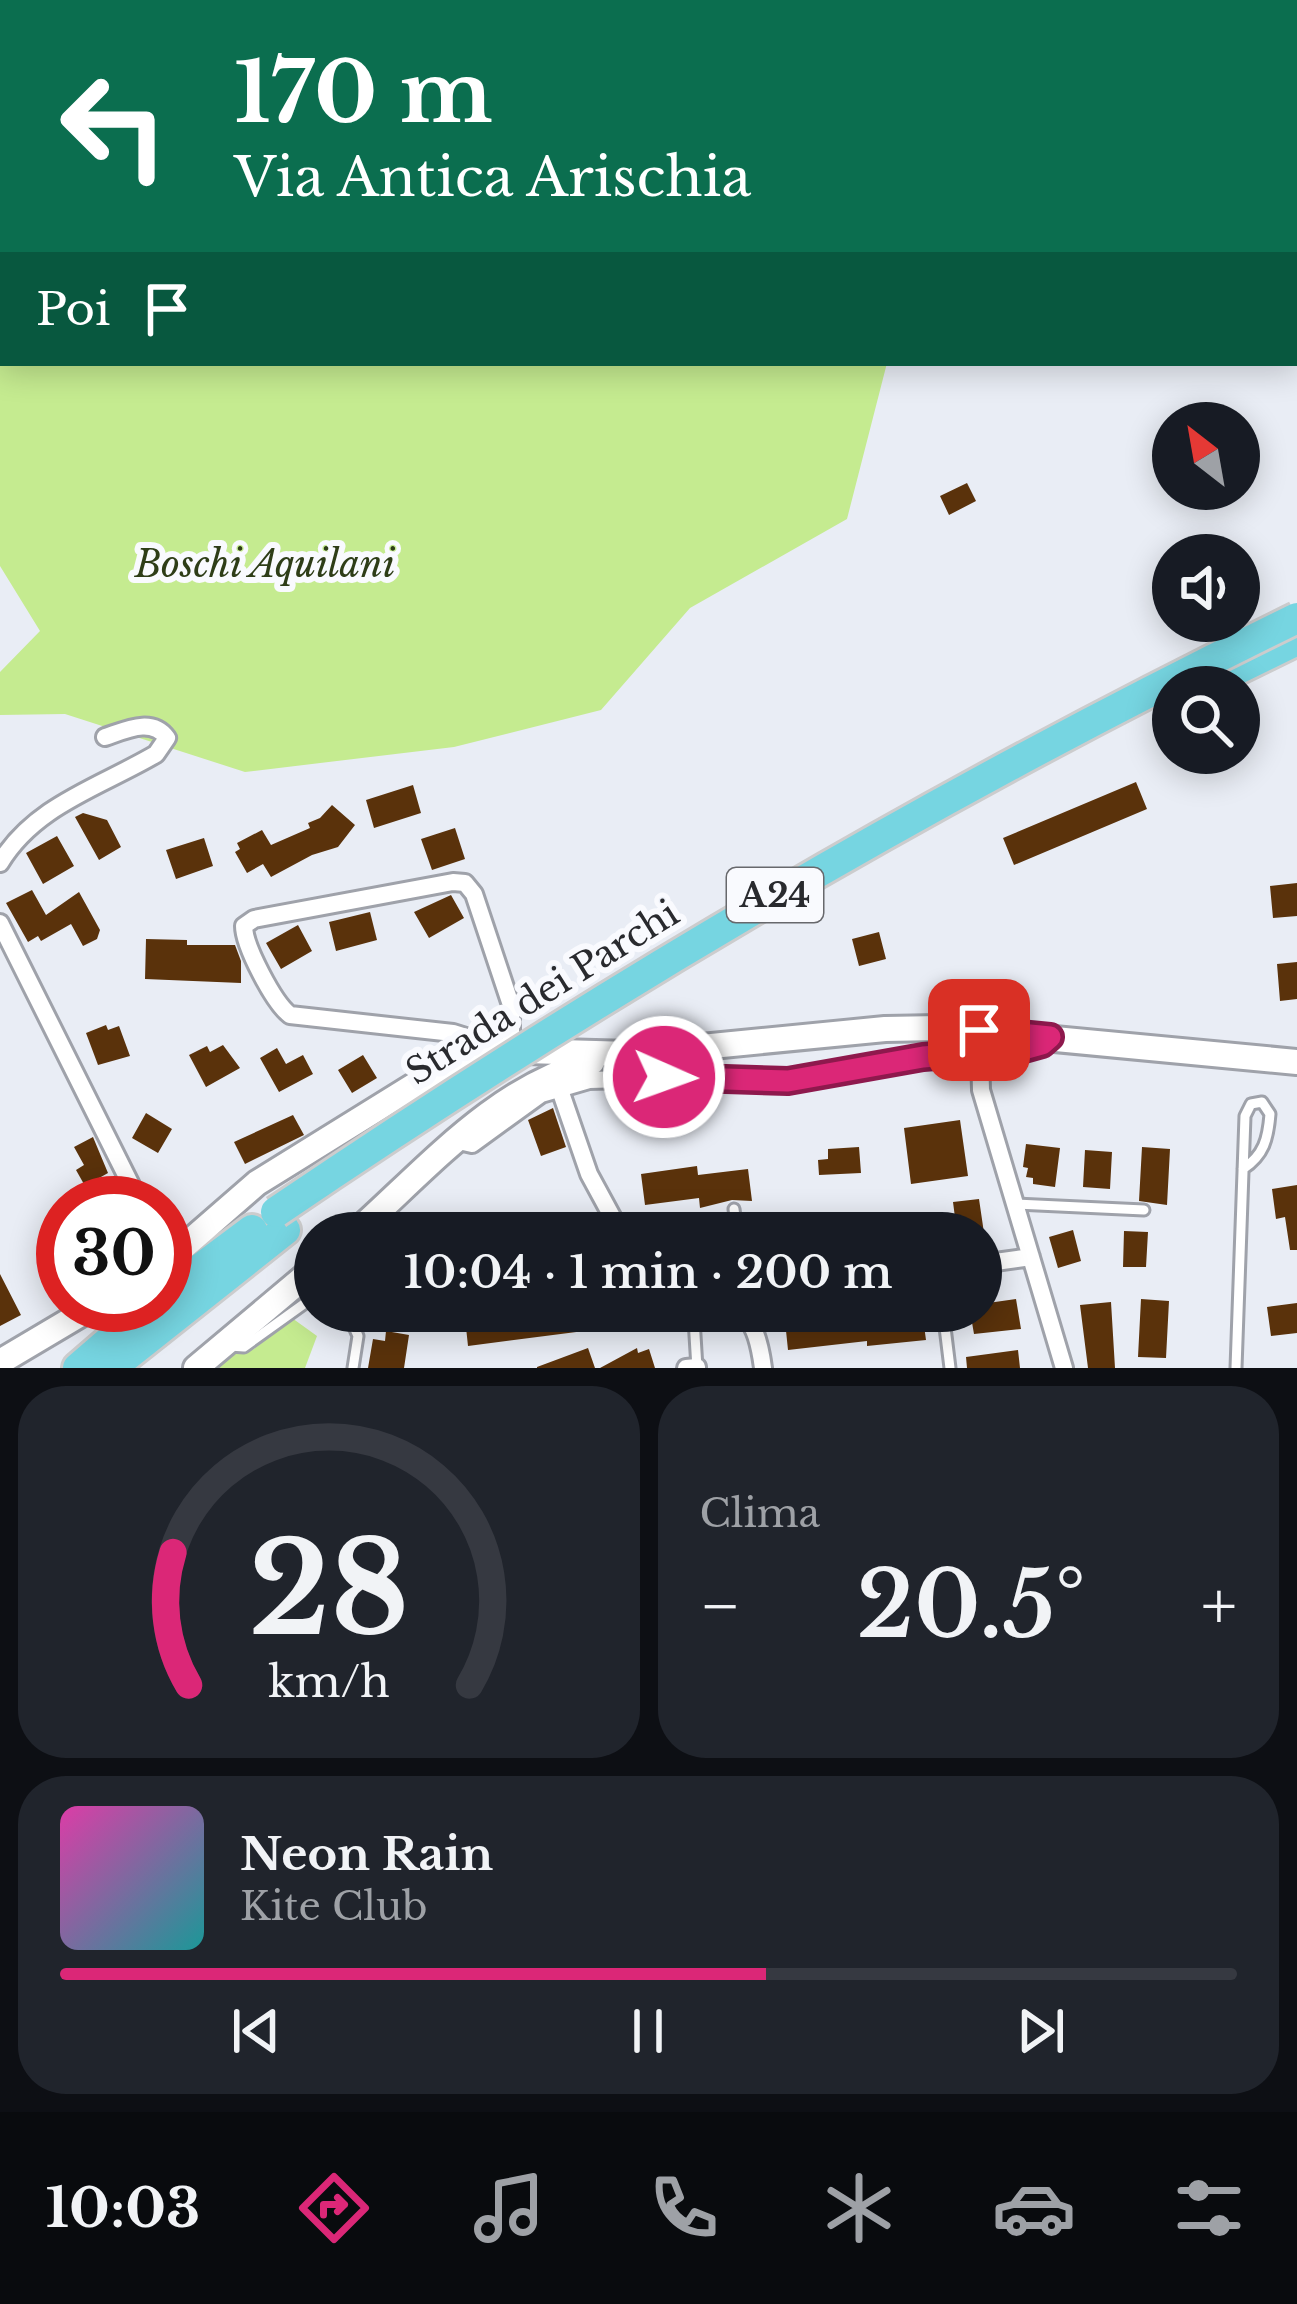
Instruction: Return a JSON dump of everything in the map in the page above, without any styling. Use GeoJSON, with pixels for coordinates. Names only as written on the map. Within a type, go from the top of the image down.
{"type":"FeatureCollection","features":[{"type":"Feature","properties":{"kind":"highway","name":"Strada dei Parchi"},"geometry":{"type":"LineString","coordinates":[[111,1368],[281,1221],[502,1061],[760,903],[997,771],[1297,618]]}},
{"type":"Feature","properties":{"kind":"highway"},"geometry":{"type":"LineString","coordinates":[[1244,666],[1297,640]]}},
{"type":"Feature","properties":{"kind":"highway","name":"Strada dei Parchi"},"geometry":{"type":"LineString","coordinates":[[192,1278],[701,960],[1152,712]]}},
{"type":"Feature","properties":{"kind":"highway"},"geometry":{"type":"LineString","coordinates":[[79,1368],[120,1332]]}},
{"type":"Feature","properties":{"kind":"main road"},"geometry":{"type":"LineString","coordinates":[[192,1235],[257,1184],[449,1064],[478,1053],[630,1054],[900,1028],[1050,1037],[1297,1062]]}},
{"type":"Feature","properties":{"kind":"main road"},"geometry":{"type":"LineString","coordinates":[[505,1102],[524,1075],[520,1058],[511,1051]]}},
{"type":"Feature","properties":{"kind":"main road"},"geometry":{"type":"LineString","coordinates":[[478,1053],[467,1068],[470,1090],[482,1103],[505,1102]]}},
{"type":"Feature","properties":{"kind":"main road"},"geometry":{"type":"LineString","coordinates":[[379,1212],[505,1102],[568,1069],[630,1054]]}},
{"type":"Feature","properties":{"kind":"main road"},"geometry":{"type":"LineString","coordinates":[[196,1368],[294,1285]]}},
{"type":"Feature","properties":{"kind":"main road"},"geometry":{"type":"LineString","coordinates":[[0,1362],[51,1332]]}},
{"type":"Feature","properties":{"kind":"street"},"geometry":{"type":"LineString","coordinates":[[0,863],[14,840],[43,814],[156,754],[167,738],[158,728],[146,726],[105,737]]}},
{"type":"Feature","properties":{"kind":"street"},"geometry":{"type":"LineString","coordinates":[[478,1053],[475,1041],[458,1034],[290,1015],[280,1006],[246,940],[244,926],[254,919],[453,881],[465,883],[474,894],[511,1005],[511,1051]]}},
{"type":"Feature","properties":{"kind":"street"},"geometry":{"type":"LineString","coordinates":[[0,923],[126,1176]]}},
{"type":"Feature","properties":{"kind":"street"},"geometry":{"type":"LineString","coordinates":[[459,1141],[466,1145],[477,1142],[532,1100],[559,1087],[629,1077],[788,1081],[923,1057],[1034,1047],[1050,1037]]}},
{"type":"Feature","properties":{"kind":"street"},"geometry":{"type":"LineString","coordinates":[[980,1053],[981,1090],[1064,1368]]}},
{"type":"Feature","properties":{"kind":"street"},"geometry":{"type":"LineString","coordinates":[[559,1087],[589,1174],[610,1212]]}},
{"type":"Feature","properties":{"kind":"street"},"geometry":{"type":"LineString","coordinates":[[1002,1261],[1031,1257]]}},
{"type":"Feature","properties":{"kind":"street"},"geometry":{"type":"LineString","coordinates":[[757,1332],[763,1368]]}},
{"type":"Feature","properties":{"kind":"street"},"geometry":{"type":"LineString","coordinates":[[686,1368],[697,1368]]}},
{"type":"Feature","properties":{"kind":"lane"},"geometry":{"type":"LineString","coordinates":[[1236,1368],[1245,1112],[1251,1104],[1262,1102],[1270,1114],[1267,1141],[1255,1161],[1243,1169]]}},
{"type":"Feature","properties":{"kind":"lane"},"geometry":{"type":"LineString","coordinates":[[1015,1204],[1144,1210]]}},
{"type":"Feature","properties":{"kind":"lane"},"geometry":{"type":"LineString","coordinates":[[226,1342],[231,1348],[244,1347],[294,1308]]}},
{"type":"Feature","properties":{"kind":"lane"},"geometry":{"type":"LineString","coordinates":[[353,1368],[356,1332]]}},
{"type":"Feature","properties":{"kind":"lane"},"geometry":{"type":"LineString","coordinates":[[695,1332],[697,1368]]}},
{"type":"Feature","properties":{"kind":"lane"},"geometry":{"type":"LineString","coordinates":[[946,1332],[950,1368]]}},
{"type":"Feature","properties":{"kind":"green space","name":"Boschi Aquilani"},"geometry":{"type":"Polygon","coordinates":[[[0,366],[886,366],[847,519],[690,608],[601,710],[454,747],[245,772],[65,714],[0,715],[0,672],[40,631],[0,566],[0,366]]]}},
{"type":"Feature","properties":{"kind":"green space"},"geometry":{"type":"Polygon","coordinates":[[[292,1318],[294,1332],[317,1336],[305,1368],[209,1368],[221,1358],[254,1349],[292,1318]]]}},
{"type":"Feature","properties":{"kind":"building"},"geometry":{"type":"Polygon","coordinates":[[[967,483],[976,501],[949,515],[940,496],[967,483]]]}},
{"type":"Feature","properties":{"kind":"building"},"geometry":{"type":"Polygon","coordinates":[[[1136,782],[1147,809],[1014,865],[1003,838],[1136,782]]]}},
{"type":"Feature","properties":{"kind":"building"},"geometry":{"type":"Polygon","coordinates":[[[413,785],[421,813],[374,828],[366,800],[413,785]]]}},
{"type":"Feature","properties":{"kind":"building"},"geometry":{"type":"Polygon","coordinates":[[[332,805],[355,825],[338,847],[271,877],[263,864],[247,873],[235,852],[240,849],[237,843],[262,830],[271,845],[310,828],[308,823],[332,805]]]}},
{"type":"Feature","properties":{"kind":"building"},"geometry":{"type":"Polygon","coordinates":[[[83,813],[107,820],[121,847],[99,860],[75,817],[83,813]]]}},
{"type":"Feature","properties":{"kind":"building"},"geometry":{"type":"Polygon","coordinates":[[[455,828],[465,859],[432,870],[421,839],[455,828]]]}},
{"type":"Feature","properties":{"kind":"building"},"geometry":{"type":"Polygon","coordinates":[[[57,836],[74,866],[43,884],[26,853],[57,836]]]}},
{"type":"Feature","properties":{"kind":"building"},"geometry":{"type":"Polygon","coordinates":[[[204,838],[213,866],[176,879],[166,850],[204,838]]]}},
{"type":"Feature","properties":{"kind":"building"},"geometry":{"type":"Polygon","coordinates":[[[1297,883],[1297,916],[1273,918],[1270,886],[1297,883]]]}},
{"type":"Feature","properties":{"kind":"building"},"geometry":{"type":"Polygon","coordinates":[[[32,890],[46,915],[79,892],[100,930],[97,939],[83,946],[71,924],[41,941],[38,936],[28,942],[6,903],[32,890]]]}},
{"type":"Feature","properties":{"kind":"building"},"geometry":{"type":"Polygon","coordinates":[[[451,895],[464,918],[429,938],[414,912],[451,895]]]}},
{"type":"Feature","properties":{"kind":"building"},"geometry":{"type":"Polygon","coordinates":[[[370,912],[377,940],[336,951],[329,922],[370,912]]]}},
{"type":"Feature","properties":{"kind":"building"},"geometry":{"type":"Polygon","coordinates":[[[298,925],[312,951],[281,969],[266,943],[298,925]]]}},
{"type":"Feature","properties":{"kind":"building"},"geometry":{"type":"Polygon","coordinates":[[[879,932],[886,959],[859,966],[852,939],[879,932]]]}},
{"type":"Feature","properties":{"kind":"building"},"geometry":{"type":"Polygon","coordinates":[[[146,939],[235,945],[241,983],[145,979],[146,939]]]}},
{"type":"Feature","properties":{"kind":"building"},"geometry":{"type":"Polygon","coordinates":[[[1297,962],[1297,999],[1280,1001],[1277,964],[1297,962]]]}},
{"type":"Feature","properties":{"kind":"building"},"geometry":{"type":"Polygon","coordinates":[[[106,1025],[108,1030],[119,1026],[130,1056],[98,1065],[86,1033],[106,1025]]]}},
{"type":"Feature","properties":{"kind":"building"},"geometry":{"type":"Polygon","coordinates":[[[223,1045],[240,1068],[206,1087],[189,1055],[223,1045]]]}},
{"type":"Feature","properties":{"kind":"building"},"geometry":{"type":"Polygon","coordinates":[[[277,1048],[286,1064],[303,1055],[313,1074],[279,1092],[260,1058],[277,1048]]]}},
{"type":"Feature","properties":{"kind":"building"},"geometry":{"type":"Polygon","coordinates":[[[363,1055],[377,1078],[352,1093],[338,1070],[363,1055]]]}},
{"type":"Feature","properties":{"kind":"building"},"geometry":{"type":"Polygon","coordinates":[[[553,1108],[566,1147],[541,1156],[528,1120],[553,1108]]]}},
{"type":"Feature","properties":{"kind":"building"},"geometry":{"type":"Polygon","coordinates":[[[146,1113],[172,1129],[158,1153],[132,1138],[146,1113]]]}},
{"type":"Feature","properties":{"kind":"building"},"geometry":{"type":"Polygon","coordinates":[[[293,1115],[304,1135],[245,1164],[234,1142],[293,1115]]]}},
{"type":"Feature","properties":{"kind":"building"},"geometry":{"type":"Polygon","coordinates":[[[960,1120],[968,1176],[911,1184],[904,1128],[960,1120]]]}},
{"type":"Feature","properties":{"kind":"building"},"geometry":{"type":"Polygon","coordinates":[[[93,1137],[108,1173],[79,1176],[76,1170],[84,1165],[74,1147],[93,1137]]]}},
{"type":"Feature","properties":{"kind":"building"},"geometry":{"type":"Polygon","coordinates":[[[1026,1144],[1060,1148],[1055,1187],[1033,1184],[1033,1178],[1026,1177],[1026,1144]]]}},
{"type":"Feature","properties":{"kind":"building"},"geometry":{"type":"Polygon","coordinates":[[[859,1147],[861,1173],[819,1175],[818,1160],[828,1159],[828,1149],[859,1147]]]}},
{"type":"Feature","properties":{"kind":"building"},"geometry":{"type":"Polygon","coordinates":[[[1142,1147],[1170,1149],[1167,1205],[1139,1201],[1142,1147]]]}},
{"type":"Feature","properties":{"kind":"building"},"geometry":{"type":"Polygon","coordinates":[[[1085,1150],[1112,1152],[1110,1189],[1083,1187],[1085,1150]]]}},
{"type":"Feature","properties":{"kind":"building"},"geometry":{"type":"Polygon","coordinates":[[[697,1166],[698,1175],[748,1169],[752,1201],[732,1200],[700,1208],[699,1198],[645,1205],[641,1174],[697,1166]]]}},
{"type":"Feature","properties":{"kind":"building"},"geometry":{"type":"Polygon","coordinates":[[[1297,1185],[1297,1250],[1290,1250],[1285,1217],[1276,1219],[1272,1189],[1297,1185]]]}},
{"type":"Feature","properties":{"kind":"building"},"geometry":{"type":"Polygon","coordinates":[[[979,1199],[981,1212],[954,1212],[953,1202],[979,1199]]]}},
{"type":"Feature","properties":{"kind":"building"},"geometry":{"type":"Polygon","coordinates":[[[1073,1230],[1081,1261],[1058,1268],[1049,1237],[1073,1230]]]}},
{"type":"Feature","properties":{"kind":"building"},"geometry":{"type":"Polygon","coordinates":[[[1124,1231],[1148,1232],[1146,1267],[1123,1267],[1124,1231]]]}},
{"type":"Feature","properties":{"kind":"building"},"geometry":{"type":"Polygon","coordinates":[[[0,1274],[21,1315],[0,1326],[0,1274]]]}},
{"type":"Feature","properties":{"kind":"building"},"geometry":{"type":"Polygon","coordinates":[[[1016,1299],[1021,1329],[1002,1331],[1002,1301],[1016,1299]]]}},
{"type":"Feature","properties":{"kind":"building"},"geometry":{"type":"Polygon","coordinates":[[[1141,1299],[1169,1301],[1166,1358],[1138,1357],[1141,1299]]]}},
{"type":"Feature","properties":{"kind":"building"},"geometry":{"type":"Polygon","coordinates":[[[1111,1302],[1115,1368],[1088,1368],[1080,1305],[1111,1302]]]}},
{"type":"Feature","properties":{"kind":"building"},"geometry":{"type":"Polygon","coordinates":[[[1297,1303],[1297,1333],[1271,1336],[1267,1307],[1297,1303]]]}},
{"type":"Feature","properties":{"kind":"building"},"geometry":{"type":"Polygon","coordinates":[[[386,1332],[409,1335],[404,1368],[368,1368],[373,1339],[385,1341],[386,1332]]]}},
{"type":"Feature","properties":{"kind":"building"},"geometry":{"type":"Polygon","coordinates":[[[466,1332],[577,1332],[468,1346],[466,1332]]]}},
{"type":"Feature","properties":{"kind":"building"},"geometry":{"type":"Polygon","coordinates":[[[786,1332],[925,1332],[926,1340],[867,1346],[867,1341],[788,1350],[786,1332]]]}},
{"type":"Feature","properties":{"kind":"building"},"geometry":{"type":"Polygon","coordinates":[[[588,1348],[595,1368],[537,1368],[537,1367],[588,1348]]]}},
{"type":"Feature","properties":{"kind":"building"},"geometry":{"type":"Polygon","coordinates":[[[637,1348],[638,1353],[649,1349],[655,1368],[600,1368],[637,1348]]]}},
{"type":"Feature","properties":{"kind":"building"},"geometry":{"type":"Polygon","coordinates":[[[1018,1350],[1020,1368],[967,1368],[966,1357],[1018,1350]]]}},
{"type":"Feature","properties":{"kind":"route"},"geometry":{"type":"LineString","coordinates":[[664,1077],[788,1081],[923,1057],[1024,1049],[1050,1037],[979,1030]]}}]}
